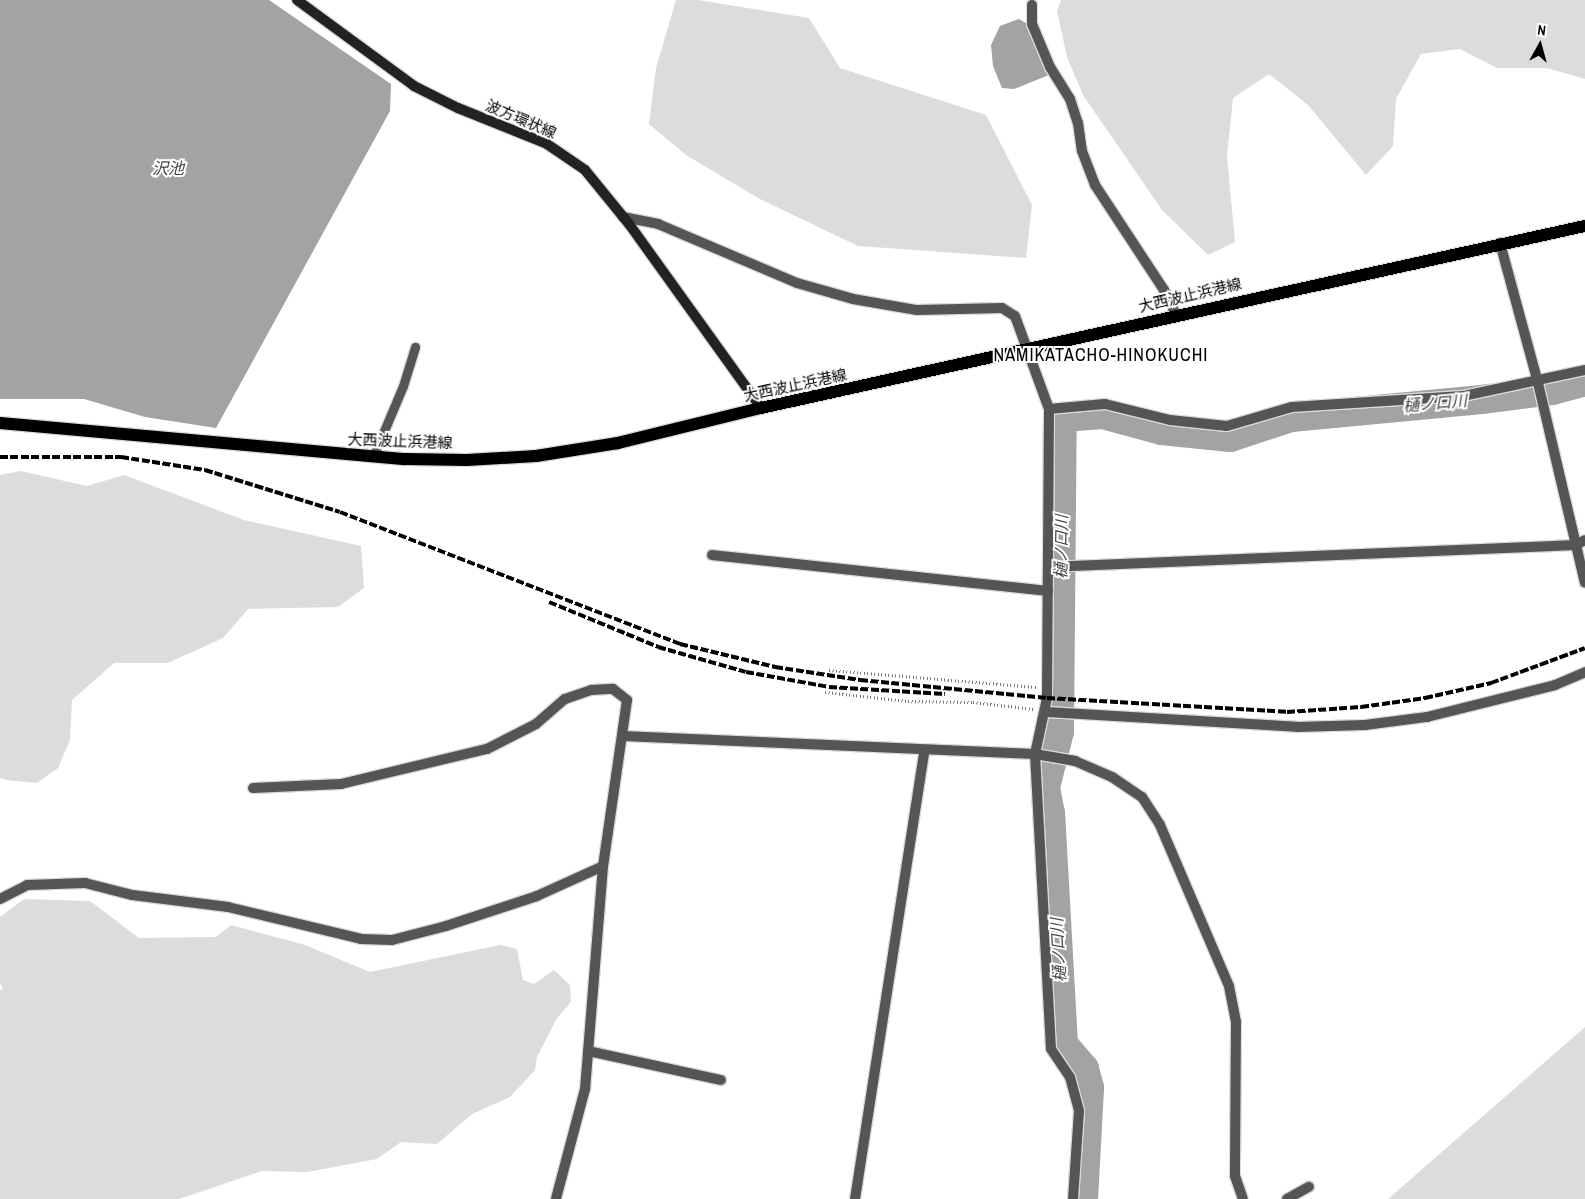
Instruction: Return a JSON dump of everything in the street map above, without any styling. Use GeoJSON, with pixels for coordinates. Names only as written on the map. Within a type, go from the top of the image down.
{"type":"FeatureCollection","features":[{"type":"Feature","properties":{"kind":"main road","name":"波方環状線"},"geometry":{"type":"LineString","coordinates":[[297,0],[414,86],[458,108],[547,144],[586,170],[623,217],[761,408]]}},
{"type":"Feature","properties":{"kind":"main road","name":"大西波止浜港線"},"geometry":{"type":"LineString","coordinates":[[0,424],[373,458],[467,460],[536,456],[618,442],[1176,315],[1585,226]]}},
{"type":"Feature","properties":{"kind":"street"},"geometry":{"type":"LineString","coordinates":[[1032,5],[1032,24],[1050,68],[1070,99],[1078,123],[1082,151],[1095,185],[1164,290],[1176,315]]}},
{"type":"Feature","properties":{"kind":"street"},"geometry":{"type":"LineString","coordinates":[[623,217],[658,224],[797,283],[853,299],[917,310],[1002,308],[1015,316],[1025,350],[1049,409],[1048,688],[1046,712],[1035,754],[1052,1049],[1070,1078],[1079,1111],[1073,1199]]}},
{"type":"Feature","properties":{"kind":"street"},"geometry":{"type":"LineString","coordinates":[[1500,243],[1580,543],[1585,583]]}},
{"type":"Feature","properties":{"kind":"street"},"geometry":{"type":"LineString","coordinates":[[1049,409],[1105,404],[1170,420],[1227,426],[1292,407],[1463,396],[1538,383],[1585,370]]}},
{"type":"Feature","properties":{"kind":"street"},"geometry":{"type":"LineString","coordinates":[[1048,567],[1580,543]]}},
{"type":"Feature","properties":{"kind":"street"},"geometry":{"type":"LineString","coordinates":[[712,555],[1048,591]]}},
{"type":"Feature","properties":{"kind":"street"},"geometry":{"type":"LineString","coordinates":[[1046,712],[1297,727],[1365,725],[1444,713],[1554,685],[1585,672]]}},
{"type":"Feature","properties":{"kind":"street"},"geometry":{"type":"LineString","coordinates":[[252,788],[341,784],[487,749],[536,724],[565,699],[591,690],[613,689],[627,700],[603,866],[585,1089],[556,1199]]}},
{"type":"Feature","properties":{"kind":"street"},"geometry":{"type":"LineString","coordinates":[[623,736],[924,751],[1035,754],[1075,761],[1112,777],[1142,797],[1160,825],[1229,986],[1236,1022],[1234,1176],[1243,1199]]}},
{"type":"Feature","properties":{"kind":"street"},"geometry":{"type":"LineString","coordinates":[[855,1199],[924,751]]}},
{"type":"Feature","properties":{"kind":"street"},"geometry":{"type":"LineString","coordinates":[[0,899],[26,885],[85,883],[132,894],[228,907],[361,939],[392,940],[446,926],[537,896],[603,866]]}},
{"type":"Feature","properties":{"kind":"street"},"geometry":{"type":"LineString","coordinates":[[588,1051],[721,1080]]}},
{"type":"Feature","properties":{"kind":"street"},"geometry":{"type":"LineString","coordinates":[[1288,1199],[1309,1187]]}},
{"type":"Feature","properties":{"kind":"lane"},"geometry":{"type":"LineString","coordinates":[[373,458],[403,386],[415,347]]}},
{"type":"Feature","properties":{"kind":"path"},"geometry":{"type":"LineString","coordinates":[[830,670],[1048,688]]}},
{"type":"Feature","properties":{"kind":"path"},"geometry":{"type":"LineString","coordinates":[[825,692],[908,701],[1022,706],[1046,712]]}},
{"type":"Feature","properties":{"kind":"shaded area"},"geometry":{"type":"Polygon","coordinates":[[[676,0],[698,0],[809,18],[840,68],[986,115],[1032,205],[1026,258],[858,246],[758,198],[686,155],[649,124],[656,68],[676,0]]]}},
{"type":"Feature","properties":{"kind":"shaded area"},"geometry":{"type":"Polygon","coordinates":[[[1061,0],[1585,0],[1585,79],[1547,68],[1497,68],[1460,49],[1421,54],[1396,99],[1393,146],[1366,175],[1308,105],[1269,74],[1233,98],[1227,156],[1235,242],[1208,255],[1162,210],[1083,95],[1067,57],[1057,11],[1061,0]]]}},
{"type":"Feature","properties":{"kind":"shaded area"},"geometry":{"type":"Polygon","coordinates":[[[21,471],[87,486],[124,475],[244,520],[361,546],[364,588],[338,607],[248,609],[223,638],[168,663],[114,663],[72,700],[70,740],[58,768],[37,783],[0,778],[0,475],[21,471]]]}},
{"type":"Feature","properties":{"kind":"shaded area"},"geometry":{"type":"Polygon","coordinates":[[[24,899],[90,901],[139,938],[216,937],[231,925],[305,945],[370,972],[500,945],[517,949],[523,980],[534,984],[554,970],[570,985],[571,1002],[557,1018],[537,1057],[535,1070],[510,1097],[472,1114],[437,1144],[401,1142],[377,1159],[307,1172],[262,1171],[179,1199],[0,1199],[0,990],[3,989],[0,982],[0,917],[24,899]]]}},
{"type":"Feature","properties":{"kind":"shaded area"},"geometry":{"type":"Polygon","coordinates":[[[1585,1027],[1585,1199],[1388,1199],[1585,1027]]]}},
{"type":"Feature","properties":{"kind":"water","name":"沢池"},"geometry":{"type":"Polygon","coordinates":[[[0,0],[269,0],[391,84],[390,111],[216,428],[145,417],[84,399],[0,399],[0,0]]]}},
{"type":"Feature","properties":{"kind":"water"},"geometry":{"type":"Polygon","coordinates":[[[1019,19],[1029,25],[1049,75],[1014,89],[1002,88],[993,66],[991,45],[1000,26],[1019,19]]]}},
{"type":"Feature","properties":{"kind":"waterway","name":"樋ノ口川"},"geometry":{"type":"LineString","coordinates":[[1083,1199],[1089,1087],[1084,1068],[1063,1044],[1050,813],[1045,787],[1059,731],[1062,417],[1102,414],[1161,430],[1230,437],[1291,417],[1481,399],[1552,390],[1585,381]]}},
{"type":"Feature","properties":{"kind":"railway"},"geometry":{"type":"LineString","coordinates":[[0,457],[121,457],[205,470],[340,512],[680,644],[775,667],[860,680],[1047,698],[1287,712],[1361,707],[1425,698],[1491,683],[1585,648]]}},
{"type":"Feature","properties":{"kind":"railway"},"geometry":{"type":"LineString","coordinates":[[549,602],[658,647],[746,672],[829,687],[945,694]]}},
{"type":"Feature","properties":{"kind":"district","name":"NAMIKATACHO-HINOKUCHI"},"geometry":{"type":"Point","coordinates":[1101,355]}}]}
